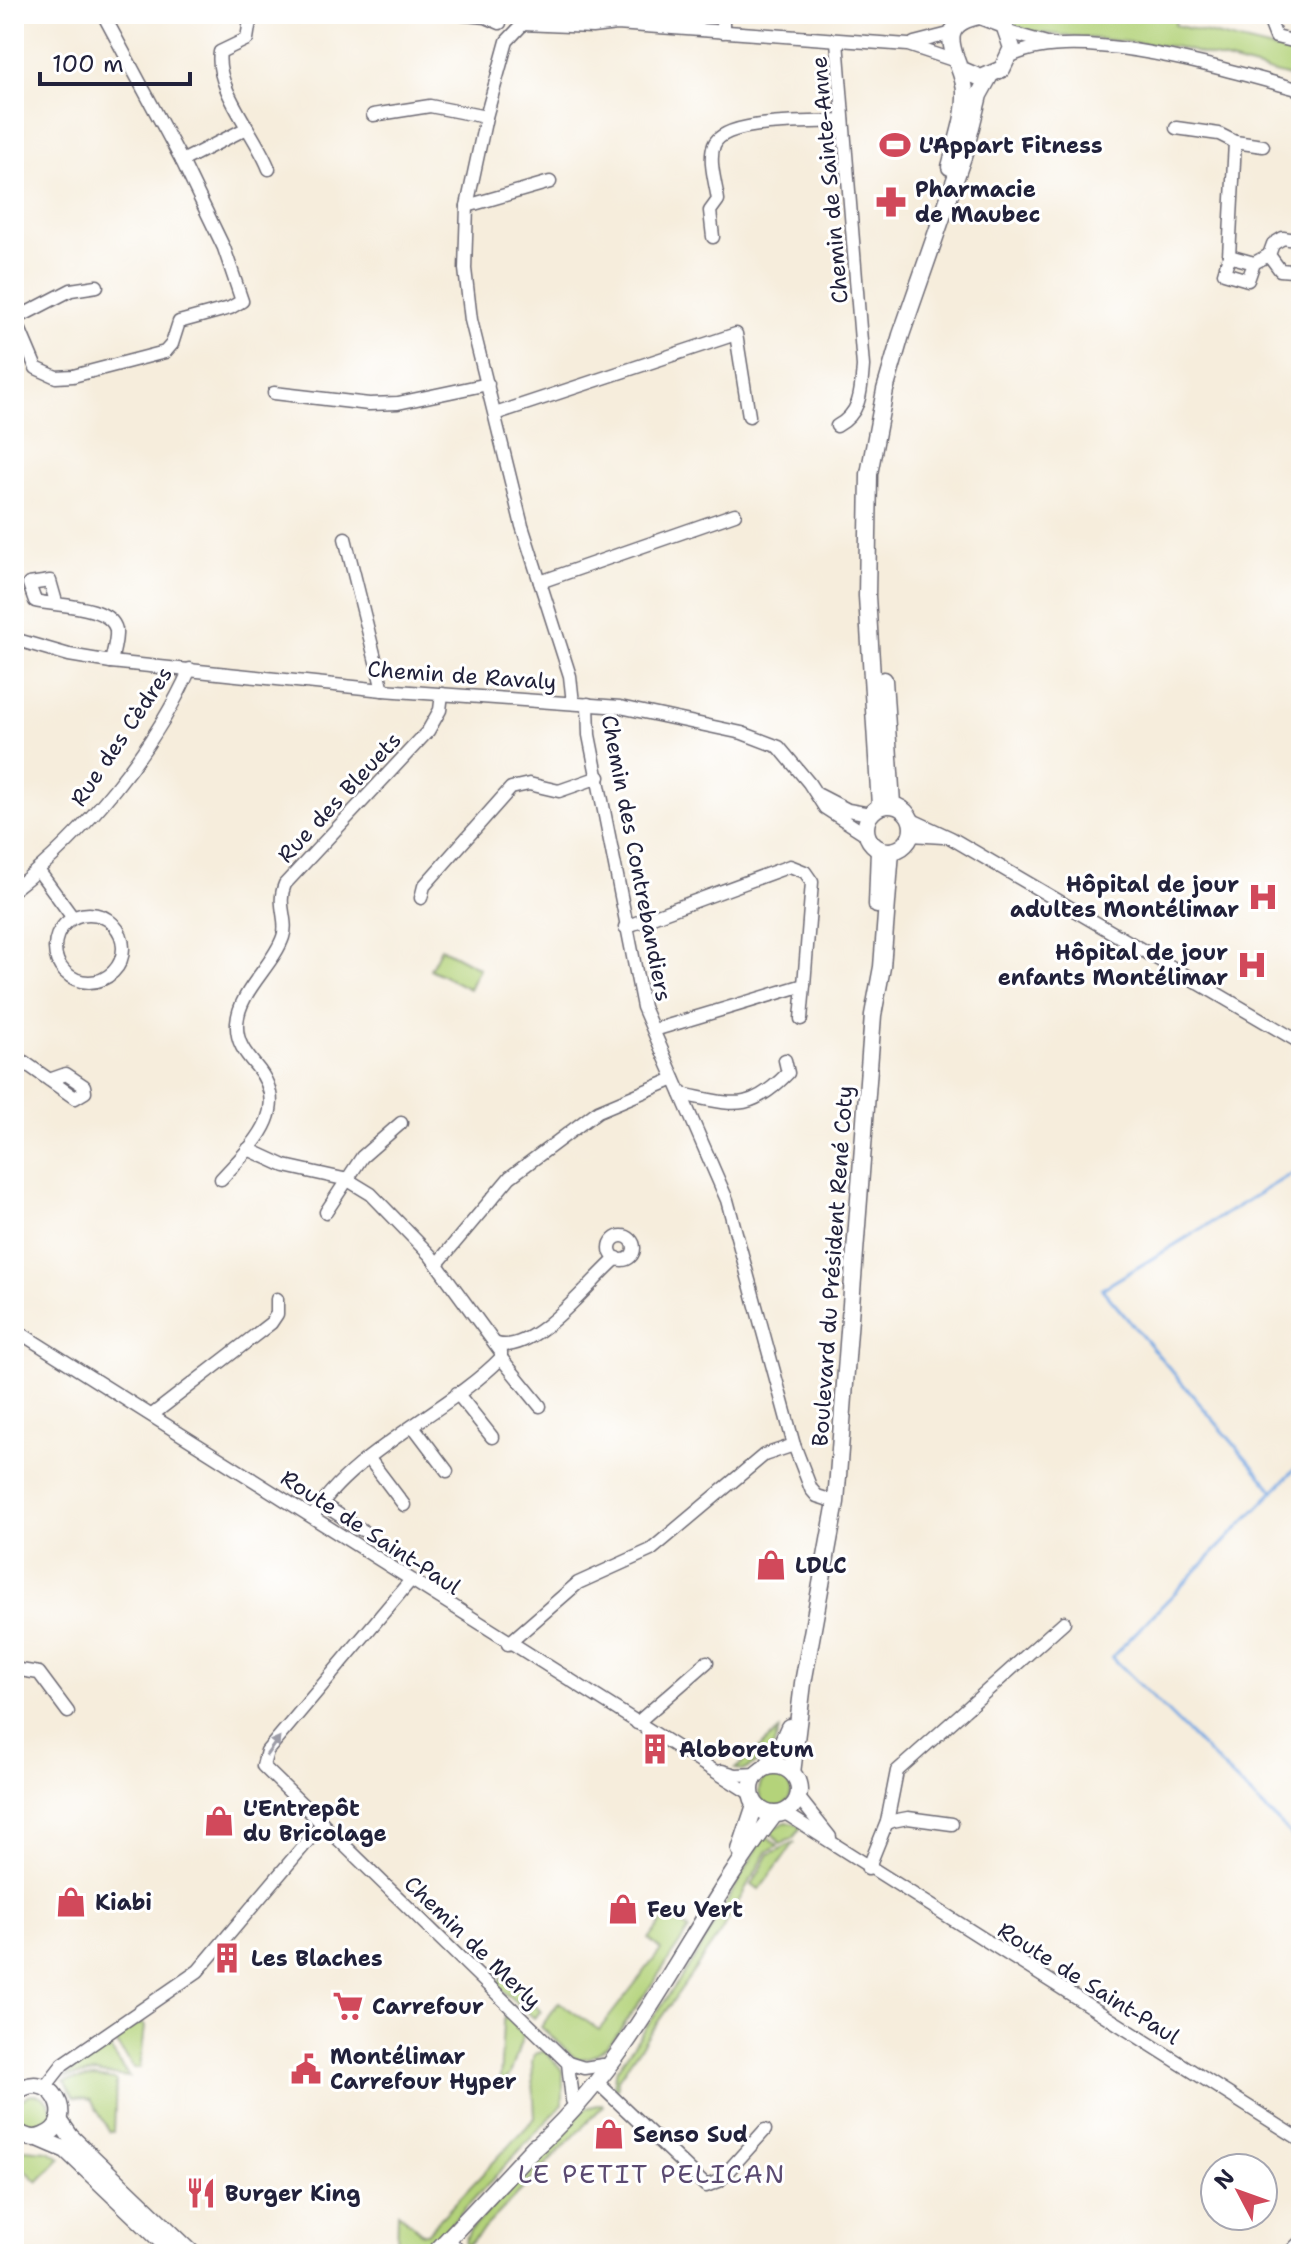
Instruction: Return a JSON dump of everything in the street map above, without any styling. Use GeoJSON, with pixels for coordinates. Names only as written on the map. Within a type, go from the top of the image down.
{"type":"FeatureCollection","features":[{"type":"Feature","properties":{"kind":"main road"},"geometry":{"type":"LineString","coordinates":[[881,808],[901,808],[910,827],[905,844],[885,850],[867,835],[881,808],[867,596],[870,585],[869,474],[876,432],[901,335],[944,204],[965,151],[979,95],[989,77],[1002,69],[1011,56],[1000,22],[972,16],[953,33],[965,91],[944,204]]}},
{"type":"Feature","properties":{"kind":"main road"},"geometry":{"type":"LineString","coordinates":[[957,64],[973,77],[989,77]]}},
{"type":"Feature","properties":{"kind":"main road","name":"Boulevard du Président René Coty"},"geometry":{"type":"LineString","coordinates":[[792,1773],[803,1683],[836,1502],[885,850]]}},
{"type":"Feature","properties":{"kind":"main road","name":"Boulevard du Président René Coty"},"geometry":{"type":"LineString","coordinates":[[762,1771],[786,1736],[803,1683]]}},
{"type":"Feature","properties":{"kind":"main road"},"geometry":{"type":"LineString","coordinates":[[529,2153],[567,2120],[598,2083],[635,2030],[728,1881],[779,1814],[799,1798],[800,1786],[792,1773],[777,1766],[762,1771],[728,1881]]}},
{"type":"Feature","properties":{"kind":"main road"},"geometry":{"type":"LineString","coordinates":[[753,1800],[779,1814]]}},
{"type":"Feature","properties":{"kind":"main road"},"geometry":{"type":"LineString","coordinates":[[435,2253],[529,2153],[635,2030]]}},
{"type":"Feature","properties":{"kind":"main road"},"geometry":{"type":"LineString","coordinates":[[16,2089],[45,2087],[59,2101],[59,2120],[52,2131],[38,2138]]}},
{"type":"Feature","properties":{"kind":"main road"},"geometry":{"type":"LineString","coordinates":[[59,2120],[70,2136],[193,2254]]}},
{"type":"Feature","properties":{"kind":"main road"},"geometry":{"type":"LineString","coordinates":[[14,2129],[22,2136],[38,2138],[66,2150],[175,2254]]}},
{"type":"Feature","properties":{"kind":"street"},"geometry":{"type":"LineString","coordinates":[[97,286],[71,290],[15,317],[31,360],[43,373],[56,377],[73,376],[155,356],[172,344],[179,322],[230,308],[242,301],[224,248],[182,161],[103,14]]}},
{"type":"Feature","properties":{"kind":"street"},"geometry":{"type":"LineString","coordinates":[[251,14],[247,39],[220,52],[219,61],[247,128],[259,144],[269,169]]}},
{"type":"Feature","properties":{"kind":"street"},"geometry":{"type":"LineString","coordinates":[[455,14],[486,17],[512,24],[592,27],[617,24],[908,45],[957,64]]}},
{"type":"Feature","properties":{"kind":"street"},"geometry":{"type":"LineString","coordinates":[[723,14],[723,32]]}},
{"type":"Feature","properties":{"kind":"street"},"geometry":{"type":"LineString","coordinates":[[1267,14],[1276,37],[1301,43]]}},
{"type":"Feature","properties":{"kind":"street"},"geometry":{"type":"LineString","coordinates":[[1000,22],[1054,45]]}},
{"type":"Feature","properties":{"kind":"street","name":"Chemin des Contrebandiers"},"geometry":{"type":"LineString","coordinates":[[512,24],[486,117],[467,206],[468,294],[522,526],[570,676],[573,703]]}},
{"type":"Feature","properties":{"kind":"street"},"geometry":{"type":"LineString","coordinates":[[908,45],[953,33]]}},
{"type":"Feature","properties":{"kind":"street","name":"Chemin de Sainte-Anne"},"geometry":{"type":"LineString","coordinates":[[837,41],[863,366],[857,409],[850,419],[837,426]]}},
{"type":"Feature","properties":{"kind":"street"},"geometry":{"type":"LineString","coordinates":[[1011,56],[1054,45],[1132,49],[1301,90]]}},
{"type":"Feature","properties":{"kind":"street"},"geometry":{"type":"LineString","coordinates":[[373,115],[430,106],[486,117]]}},
{"type":"Feature","properties":{"kind":"street"},"geometry":{"type":"LineString","coordinates":[[713,237],[710,211],[718,200],[712,154],[715,142],[722,134],[764,124],[843,121]]}},
{"type":"Feature","properties":{"kind":"street"},"geometry":{"type":"LineString","coordinates":[[182,161],[247,128]]}},
{"type":"Feature","properties":{"kind":"street"},"geometry":{"type":"LineString","coordinates":[[1176,128],[1219,134],[1235,142],[1263,146]]}},
{"type":"Feature","properties":{"kind":"street"},"geometry":{"type":"LineString","coordinates":[[1235,142],[1229,256],[1253,267],[1272,260]]}},
{"type":"Feature","properties":{"kind":"street"},"geometry":{"type":"LineString","coordinates":[[467,206],[550,182]]}},
{"type":"Feature","properties":{"kind":"street"},"geometry":{"type":"LineString","coordinates":[[1272,260],[1273,244],[1283,238],[1301,245]]}},
{"type":"Feature","properties":{"kind":"street"},"geometry":{"type":"LineString","coordinates":[[1272,260],[1286,272],[1301,263]]}},
{"type":"Feature","properties":{"kind":"street"},"geometry":{"type":"LineString","coordinates":[[495,414],[736,334],[749,416]]}},
{"type":"Feature","properties":{"kind":"street"},"geometry":{"type":"LineString","coordinates":[[274,393],[369,404],[398,403],[488,384]]}},
{"type":"Feature","properties":{"kind":"street"},"geometry":{"type":"LineString","coordinates":[[540,582],[735,514]]}},
{"type":"Feature","properties":{"kind":"street"},"geometry":{"type":"LineString","coordinates":[[345,538],[383,690]]}},
{"type":"Feature","properties":{"kind":"street"},"geometry":{"type":"LineString","coordinates":[[56,602],[101,614],[112,621],[116,631],[111,662]]}},
{"type":"Feature","properties":{"kind":"street","name":"Chemin de Ravaly"},"geometry":{"type":"LineString","coordinates":[[14,639],[69,655],[111,662],[383,690],[620,707],[742,733],[779,747],[832,814],[867,835]]}},
{"type":"Feature","properties":{"kind":"street","name":"Rue des Cèdres"},"geometry":{"type":"LineString","coordinates":[[14,889],[38,870],[109,795],[163,718],[190,669]]}},
{"type":"Feature","properties":{"kind":"street","name":"Rue des Bleuets"},"geometry":{"type":"LineString","coordinates":[[221,1179],[270,1121],[272,1100],[263,1074],[244,1054],[237,1023],[241,1007],[284,935],[280,896],[285,884],[428,731],[440,710],[442,694]]}},
{"type":"Feature","properties":{"kind":"street","name":"Chemin des Contrebandiers"},"geometry":{"type":"LineString","coordinates":[[588,704],[589,735],[643,1007],[727,1200],[794,1445],[811,1489],[817,1496],[836,1502]]}},
{"type":"Feature","properties":{"kind":"street"},"geometry":{"type":"LineString","coordinates":[[421,898],[424,886],[511,788],[529,784],[559,791],[599,777]]}},
{"type":"Feature","properties":{"kind":"street"},"geometry":{"type":"LineString","coordinates":[[816,793],[831,803],[881,808]]}},
{"type":"Feature","properties":{"kind":"street"},"geometry":{"type":"LineString","coordinates":[[910,827],[951,838],[1301,1043]]}},
{"type":"Feature","properties":{"kind":"street"},"geometry":{"type":"LineString","coordinates":[[625,927],[790,866],[805,872],[812,882],[801,1019]]}},
{"type":"Feature","properties":{"kind":"street"},"geometry":{"type":"LineString","coordinates":[[38,870],[73,918]]}},
{"type":"Feature","properties":{"kind":"street"},"geometry":{"type":"LineString","coordinates":[[94,915],[107,920],[117,930],[122,943],[121,957],[115,970],[104,979],[90,983],[76,980],[65,973],[57,961],[55,947],[58,933],[73,918],[94,915]]}},
{"type":"Feature","properties":{"kind":"street"},"geometry":{"type":"LineString","coordinates":[[654,1030],[804,985]]}},
{"type":"Feature","properties":{"kind":"street"},"geometry":{"type":"LineString","coordinates":[[14,1055],[49,1080]]}},
{"type":"Feature","properties":{"kind":"street"},"geometry":{"type":"LineString","coordinates":[[681,1094],[739,1105],[757,1100],[788,1073],[785,1060]]}},
{"type":"Feature","properties":{"kind":"street"},"geometry":{"type":"LineString","coordinates":[[437,1264],[510,1177],[598,1111],[674,1079]]}},
{"type":"Feature","properties":{"kind":"street"},"geometry":{"type":"LineString","coordinates":[[326,1212],[371,1147],[401,1123]]}},
{"type":"Feature","properties":{"kind":"street"},"geometry":{"type":"LineString","coordinates":[[248,1149],[285,1166],[348,1180],[371,1194],[437,1264],[497,1344],[501,1358],[540,1406]]}},
{"type":"Feature","properties":{"kind":"street"},"geometry":{"type":"LineString","coordinates":[[497,1344],[514,1346],[552,1321],[617,1258]]}},
{"type":"Feature","properties":{"kind":"street"},"geometry":{"type":"LineString","coordinates":[[152,1415],[271,1323],[277,1314],[277,1299]]}},
{"type":"Feature","properties":{"kind":"street","name":"Route de Saint-Paul"},"geometry":{"type":"LineString","coordinates":[[14,1329],[508,1644],[708,1766],[753,1800]]}},
{"type":"Feature","properties":{"kind":"street"},"geometry":{"type":"LineString","coordinates":[[313,1517],[321,1503],[370,1460],[486,1374],[501,1358]]}},
{"type":"Feature","properties":{"kind":"street"},"geometry":{"type":"LineString","coordinates":[[457,1393],[492,1437]]}},
{"type":"Feature","properties":{"kind":"street"},"geometry":{"type":"LineString","coordinates":[[413,1426],[447,1471]]}},
{"type":"Feature","properties":{"kind":"street"},"geometry":{"type":"LineString","coordinates":[[508,1644],[578,1583],[651,1550],[764,1455],[794,1445]]}},
{"type":"Feature","properties":{"kind":"street"},"geometry":{"type":"LineString","coordinates":[[370,1460],[404,1505]]}},
{"type":"Feature","properties":{"kind":"street"},"geometry":{"type":"LineString","coordinates":[[321,1503],[362,1530]]}},
{"type":"Feature","properties":{"kind":"street","name":"Chemin de Merly"},"geometry":{"type":"LineString","coordinates":[[410,1581],[274,1743],[263,1760],[263,1766],[568,2063]]}},
{"type":"Feature","properties":{"kind":"street"},"geometry":{"type":"LineString","coordinates":[[868,1869],[887,1822],[897,1771],[1064,1622]]}},
{"type":"Feature","properties":{"kind":"street"},"geometry":{"type":"LineString","coordinates":[[637,1723],[707,1662]]}},
{"type":"Feature","properties":{"kind":"street"},"geometry":{"type":"LineString","coordinates":[[14,1669],[39,1673],[68,1712]]}},
{"type":"Feature","properties":{"kind":"street","name":"Route de Saint-Paul"},"geometry":{"type":"LineString","coordinates":[[708,1766],[736,1775],[762,1771]]}},
{"type":"Feature","properties":{"kind":"street","name":"Route de Saint-Paul"},"geometry":{"type":"LineString","coordinates":[[799,1798],[829,1836],[855,1861]]}},
{"type":"Feature","properties":{"kind":"street","name":"Route de Saint-Paul"},"geometry":{"type":"LineString","coordinates":[[779,1814],[807,1825],[855,1861],[1301,2140]]}},
{"type":"Feature","properties":{"kind":"street"},"geometry":{"type":"LineString","coordinates":[[887,1822],[908,1818],[952,1824]]}},
{"type":"Feature","properties":{"kind":"street"},"geometry":{"type":"LineString","coordinates":[[45,2087],[63,2064],[198,1971],[323,1823]]}},
{"type":"Feature","properties":{"kind":"street"},"geometry":{"type":"LineString","coordinates":[[572,2100],[568,2063],[584,2068],[603,2065]]}},
{"type":"Feature","properties":{"kind":"street"},"geometry":{"type":"LineString","coordinates":[[598,2083],[706,2186],[719,2181],[765,2130]]}},
{"type":"Feature","properties":{"kind":"street"},"geometry":{"type":"LineString","coordinates":[[448,2239],[462,2254]]}},
{"type":"Feature","properties":{"kind":"street"},"geometry":{"type":"LineString","coordinates":[[1288,2254],[1301,2241]]}},
{"type":"Feature","properties":{"kind":"green space"},"geometry":{"type":"Polygon","coordinates":[[[1007,14],[1177,14],[1175,25],[1301,56],[1301,80],[1176,47],[1031,32],[1017,27],[1007,14]]]}},
{"type":"Feature","properties":{"kind":"green space"},"geometry":{"type":"Polygon","coordinates":[[[441,948],[479,968],[469,989],[430,969],[441,948]]]}},
{"type":"Feature","properties":{"kind":"green space"},"geometry":{"type":"Polygon","coordinates":[[[779,1731],[771,1754],[745,1770],[735,1769],[779,1731]]]}},
{"type":"Feature","properties":{"kind":"green space"},"geometry":{"type":"Polygon","coordinates":[[[775,1775],[786,1780],[791,1791],[786,1802],[775,1807],[764,1802],[759,1791],[764,1780],[775,1775]]]}},
{"type":"Feature","properties":{"kind":"green space"},"geometry":{"type":"Polygon","coordinates":[[[786,1822],[802,1826],[793,1838],[781,1844],[770,1831],[786,1822]]]}},
{"type":"Feature","properties":{"kind":"green space"},"geometry":{"type":"Polygon","coordinates":[[[765,1835],[778,1845],[767,1852],[721,1932],[618,2079],[618,2088],[614,2088],[615,2072],[694,1959],[765,1835]]]}},
{"type":"Feature","properties":{"kind":"green space"},"geometry":{"type":"Polygon","coordinates":[[[795,1842],[759,1890],[752,1885],[769,1854],[795,1842]]]}},
{"type":"Feature","properties":{"kind":"green space"},"geometry":{"type":"Polygon","coordinates":[[[667,1914],[689,1930],[612,2042],[590,2057],[575,2058],[541,2027],[559,2002],[599,2030],[661,1950],[649,1939],[667,1914]]]}},
{"type":"Feature","properties":{"kind":"green space"},"geometry":{"type":"Polygon","coordinates":[[[503,1977],[541,2011],[534,2018],[496,1985],[503,1977]]]}},
{"type":"Feature","properties":{"kind":"green space"},"geometry":{"type":"Polygon","coordinates":[[[507,2014],[524,2032],[510,2075],[500,2084],[503,2022],[507,2014]]]}},
{"type":"Feature","properties":{"kind":"green space"},"geometry":{"type":"Polygon","coordinates":[[[142,2022],[145,2027],[140,2068],[134,2068],[114,2040],[142,2022]]]}},
{"type":"Feature","properties":{"kind":"green space"},"geometry":{"type":"Polygon","coordinates":[[[107,2044],[129,2077],[95,2073],[66,2077],[80,2062],[107,2044]]]}},
{"type":"Feature","properties":{"kind":"green space"},"geometry":{"type":"Polygon","coordinates":[[[545,2051],[563,2071],[563,2104],[422,2254],[397,2254],[398,2212],[422,2233],[427,2233],[535,2118],[532,2061],[535,2054],[545,2051]]]}},
{"type":"Feature","properties":{"kind":"green space"},"geometry":{"type":"Polygon","coordinates":[[[94,2077],[116,2080],[114,2132],[110,2132],[91,2100],[74,2097],[64,2081],[94,2077]]]}},
{"type":"Feature","properties":{"kind":"green space"},"geometry":{"type":"Polygon","coordinates":[[[34,2095],[47,2100],[52,2113],[47,2126],[34,2131],[21,2126],[16,2113],[21,2100],[34,2095]]]}},
{"type":"Feature","properties":{"kind":"green space"},"geometry":{"type":"Polygon","coordinates":[[[602,2104],[467,2246],[465,2241],[470,2230],[586,2108],[602,2104]]]}},
{"type":"Feature","properties":{"kind":"green space"},"geometry":{"type":"Polygon","coordinates":[[[14,2148],[48,2151],[61,2158],[38,2182],[14,2159],[14,2148]]]}},
{"type":"Feature","properties":{"kind":"waterway"},"geometry":{"type":"LineString","coordinates":[[1301,1168],[1102,1289],[1274,1491],[1112,1657],[1291,1835],[1301,1857]]}},
{"type":"Feature","properties":{"kind":"waterway"},"geometry":{"type":"LineString","coordinates":[[1274,1491],[1301,1462]]}},
{"type":"Feature","properties":{"kind":"waterway"},"geometry":{"type":"LineString","coordinates":[[1297,2254],[1301,2250]]}},
{"type":"Feature","properties":{"kind":"place","name":"L'Appart Fitness"},"geometry":{"type":"Point","coordinates":[895,145]}},
{"type":"Feature","properties":{"kind":"place","name":"Pharmacie de Maubec"},"geometry":{"type":"Point","coordinates":[891,202]}},
{"type":"Feature","properties":{"kind":"place","name":"Hôpital de jour adultes Montélimar"},"geometry":{"type":"Point","coordinates":[1263,897]}},
{"type":"Feature","properties":{"kind":"place","name":"Hôpital de jour enfants Montélimar"},"geometry":{"type":"Point","coordinates":[1252,965]}},
{"type":"Feature","properties":{"kind":"place","name":"LDLC"},"geometry":{"type":"Point","coordinates":[771,1565]}},
{"type":"Feature","properties":{"kind":"place","name":"Aloboretum"},"geometry":{"type":"Point","coordinates":[655,1749]}},
{"type":"Feature","properties":{"kind":"place","name":"L'Entrepôt du Bricolage"},"geometry":{"type":"Point","coordinates":[219,1821]}},
{"type":"Feature","properties":{"kind":"place","name":"Kiabi"},"geometry":{"type":"Point","coordinates":[71,1902]}},
{"type":"Feature","properties":{"kind":"place","name":"Feu Vert"},"geometry":{"type":"Point","coordinates":[623,1909]}},
{"type":"Feature","properties":{"kind":"place","name":"Les Blaches"},"geometry":{"type":"Point","coordinates":[227,1958]}},
{"type":"Feature","properties":{"kind":"place","name":"Carrefour"},"geometry":{"type":"Point","coordinates":[348,2006]}},
{"type":"Feature","properties":{"kind":"place","name":"Montélimar Carrefour Hyper"},"geometry":{"type":"Point","coordinates":[306,2069]}},
{"type":"Feature","properties":{"kind":"place","name":"Senso Sud"},"geometry":{"type":"Point","coordinates":[609,2134]}},
{"type":"Feature","properties":{"kind":"place","name":"Burger King"},"geometry":{"type":"Point","coordinates":[201,2193]}},
{"type":"Feature","properties":{"kind":"district","name":"LE PETIT PELICAN"},"geometry":{"type":"Point","coordinates":[652,2174]}}]}
